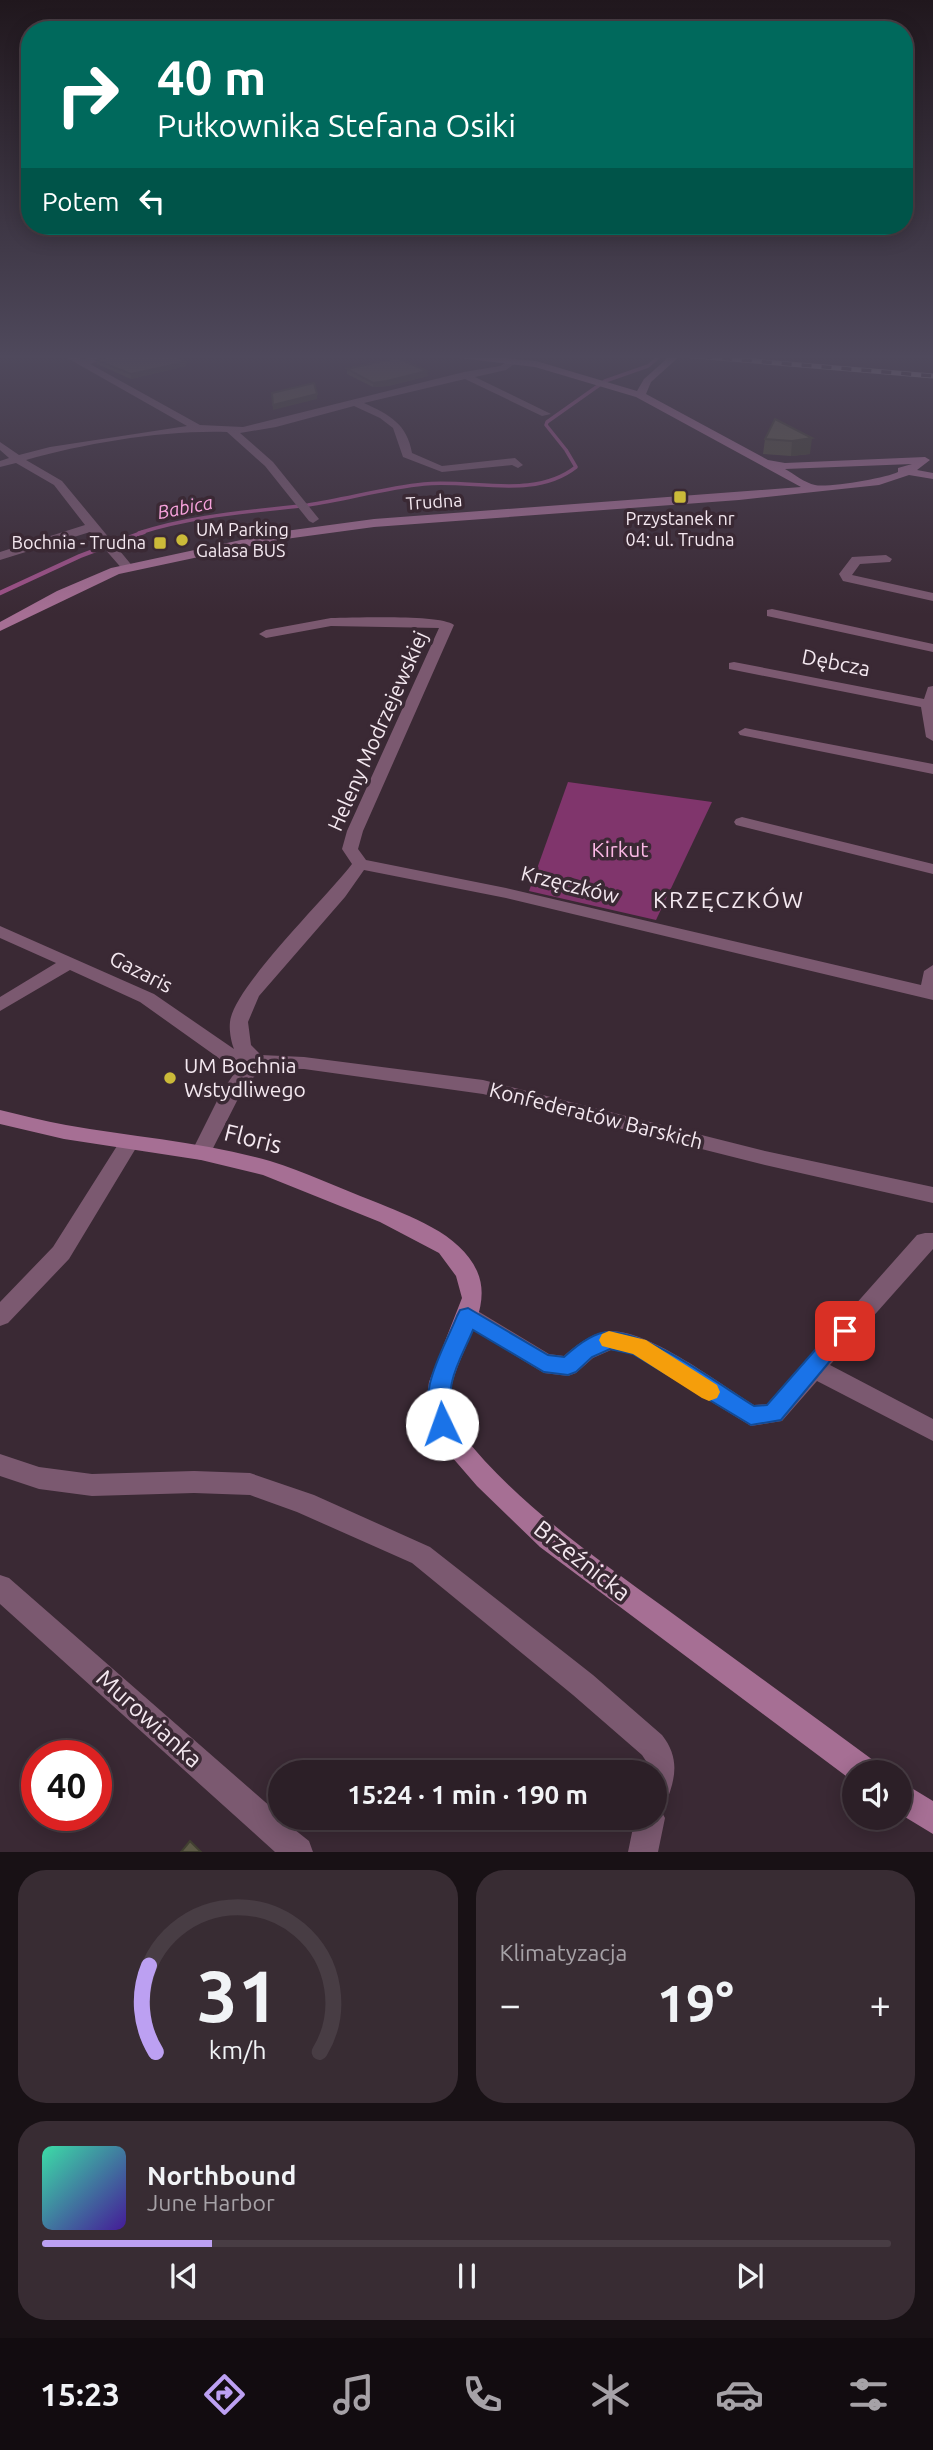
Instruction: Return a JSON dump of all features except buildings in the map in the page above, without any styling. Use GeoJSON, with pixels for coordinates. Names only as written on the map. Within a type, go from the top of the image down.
{"type":"FeatureCollection","features":[{"type":"Feature","properties":{"kind":"street"},"geometry":{"type":"LineString","coordinates":[[0,464],[50,450],[108,441]]}},
{"type":"Feature","properties":{"kind":"street"},"geometry":{"type":"LineString","coordinates":[[243,441],[269,464],[313,519]]}},
{"type":"Feature","properties":{"kind":"street"},"geometry":{"type":"LineString","coordinates":[[404,441],[407,455],[442,469],[515,461],[518,465]]}},
{"type":"Feature","properties":{"kind":"street"},"geometry":{"type":"LineString","coordinates":[[727,441],[782,468],[813,489]]}},
{"type":"Feature","properties":{"kind":"street"},"geometry":{"type":"LineString","coordinates":[[0,445],[16,458],[58,483],[128,568]]}},
{"type":"Feature","properties":{"kind":"street"},"geometry":{"type":"LineString","coordinates":[[782,468],[929,460]]}},
{"type":"Feature","properties":{"kind":"street"},"geometry":{"type":"LineString","coordinates":[[887,481],[929,460]]}},
{"type":"Feature","properties":{"kind":"street"},"geometry":{"type":"LineString","coordinates":[[879,462],[933,478]]}},
{"type":"Feature","properties":{"kind":"street","name":"Trudna"},"geometry":{"type":"LineString","coordinates":[[0,627],[89,580],[128,568],[323,529],[740,497],[933,478]]}},
{"type":"Feature","properties":{"kind":"street"},"geometry":{"type":"LineString","coordinates":[[0,556],[92,527]]}},
{"type":"Feature","properties":{"kind":"street"},"geometry":{"type":"LineString","coordinates":[[886,559],[856,560],[845,574],[847,578],[933,597]]}},
{"type":"Feature","properties":{"kind":"street"},"geometry":{"type":"LineString","coordinates":[[772,613],[933,648]]}},
{"type":"Feature","properties":{"kind":"street","name":"Heleny Modrzejewskiej"},"geometry":{"type":"LineString","coordinates":[[266,634],[331,622],[447,625],[355,831],[349,849],[359,864]]}},
{"type":"Feature","properties":{"kind":"street","name":"Dębcza"},"geometry":{"type":"LineString","coordinates":[[734,666],[931,697],[933,737]]}},
{"type":"Feature","properties":{"kind":"street"},"geometry":{"type":"LineString","coordinates":[[746,732],[933,769]]}},
{"type":"Feature","properties":{"kind":"street"},"geometry":{"type":"LineString","coordinates":[[742,822],[933,869]]}},
{"type":"Feature","properties":{"kind":"street"},"geometry":{"type":"LineString","coordinates":[[201,1153],[241,1080],[256,1061],[242,1047],[239,1022],[250,994],[339,892],[359,864]]}},
{"type":"Feature","properties":{"kind":"street","name":"Krzęczków"},"geometry":{"type":"LineString","coordinates":[[359,864],[506,893],[931,993]]}},
{"type":"Feature","properties":{"kind":"street","name":"Gazaris"},"geometry":{"type":"LineString","coordinates":[[0,930],[148,998],[227,1054],[256,1061]]}},
{"type":"Feature","properties":{"kind":"street"},"geometry":{"type":"LineString","coordinates":[[0,1005],[69,963]]}},
{"type":"Feature","properties":{"kind":"street"},"geometry":{"type":"LineString","coordinates":[[931,993],[933,971]]}},
{"type":"Feature","properties":{"kind":"street","name":"Konfederatów Barskich"},"geometry":{"type":"LineString","coordinates":[[256,1061],[304,1063],[483,1087],[677,1137],[933,1195]]}},
{"type":"Feature","properties":{"kind":"street","name":"Floris"},"geometry":{"type":"LineString","coordinates":[[0,1117],[129,1143],[201,1153],[267,1168],[388,1216],[447,1247],[467,1273]]}},
{"type":"Feature","properties":{"kind":"street"},"geometry":{"type":"LineString","coordinates":[[0,1317],[66,1246],[129,1143]]}},
{"type":"Feature","properties":{"kind":"street"},"geometry":{"type":"LineString","coordinates":[[468,1316],[544,1363],[568,1366],[584,1351],[609,1340],[639,1346],[751,1416],[773,1413],[925,1241],[933,1241]]}},
{"type":"Feature","properties":{"kind":"street","name":"Brzeźnicka"},"geometry":{"type":"LineString","coordinates":[[467,1273],[473,1298],[441,1382],[438,1405],[442,1424],[454,1442],[486,1478],[549,1539],[849,1760]]}},
{"type":"Feature","properties":{"kind":"street"},"geometry":{"type":"LineString","coordinates":[[813,1367],[933,1431]]}},
{"type":"Feature","properties":{"kind":"street"},"geometry":{"type":"LineString","coordinates":[[0,1465],[39,1478],[92,1485],[194,1482],[250,1484],[305,1503],[421,1555],[583,1685],[652,1745],[660,1760]]}},
{"type":"Feature","properties":{"kind":"street","name":"Murowianka"},"geometry":{"type":"LineString","coordinates":[[2,1590],[147,1715],[298,1852]]}},
{"type":"Feature","properties":{"kind":"street"},"geometry":{"type":"LineString","coordinates":[[912,1804],[933,1819]]}},
{"type":"Feature","properties":{"kind":"street"},"geometry":{"type":"LineString","coordinates":[[643,1852],[648,1830]]}},
{"type":"Feature","properties":{"kind":"green space","name":"Kirkut"},"geometry":{"type":"Polygon","coordinates":[[[568,782],[712,802],[656,920],[529,891],[568,782]]]}},
{"type":"Feature","properties":{"kind":"waterway","name":"Babica"},"geometry":{"type":"LineString","coordinates":[[139,533],[202,518],[308,505],[424,484],[522,486],[541,483],[576,467],[559,441]]}},
{"type":"Feature","properties":{"kind":"waterway","name":"Babica"},"geometry":{"type":"LineString","coordinates":[[0,593],[80,556],[144,532]]}},
{"type":"Feature","properties":{"kind":"slow traffic"},"geometry":{"type":"LineString","coordinates":[[609,1340],[639,1346],[709,1392]]}},
{"type":"Feature","properties":{"kind":"place","name":"Przystanek nr 04: ul. Trudna"},"geometry":{"type":"Point","coordinates":[680,497]}},
{"type":"Feature","properties":{"kind":"place","name":"UM Parking Galasa BUS"},"geometry":{"type":"Point","coordinates":[182,540]}},
{"type":"Feature","properties":{"kind":"place","name":"Bochnia - Trudna"},"geometry":{"type":"Point","coordinates":[160,543]}},
{"type":"Feature","properties":{"kind":"place","name":"UM Bochnia Wstydliwego"},"geometry":{"type":"Point","coordinates":[170,1078]}},
{"type":"Feature","properties":{"kind":"district","name":"KRZĘCZKÓW"},"geometry":{"type":"Point","coordinates":[729,900]}},
{"type":"Feature","properties":{"kind":"route"},"geometry":{"type":"LineString","coordinates":[[442,1424],[438,1405],[441,1382],[468,1316],[544,1363],[568,1366],[584,1351],[609,1340],[639,1346],[751,1416],[773,1413],[845,1331]]}}]}
